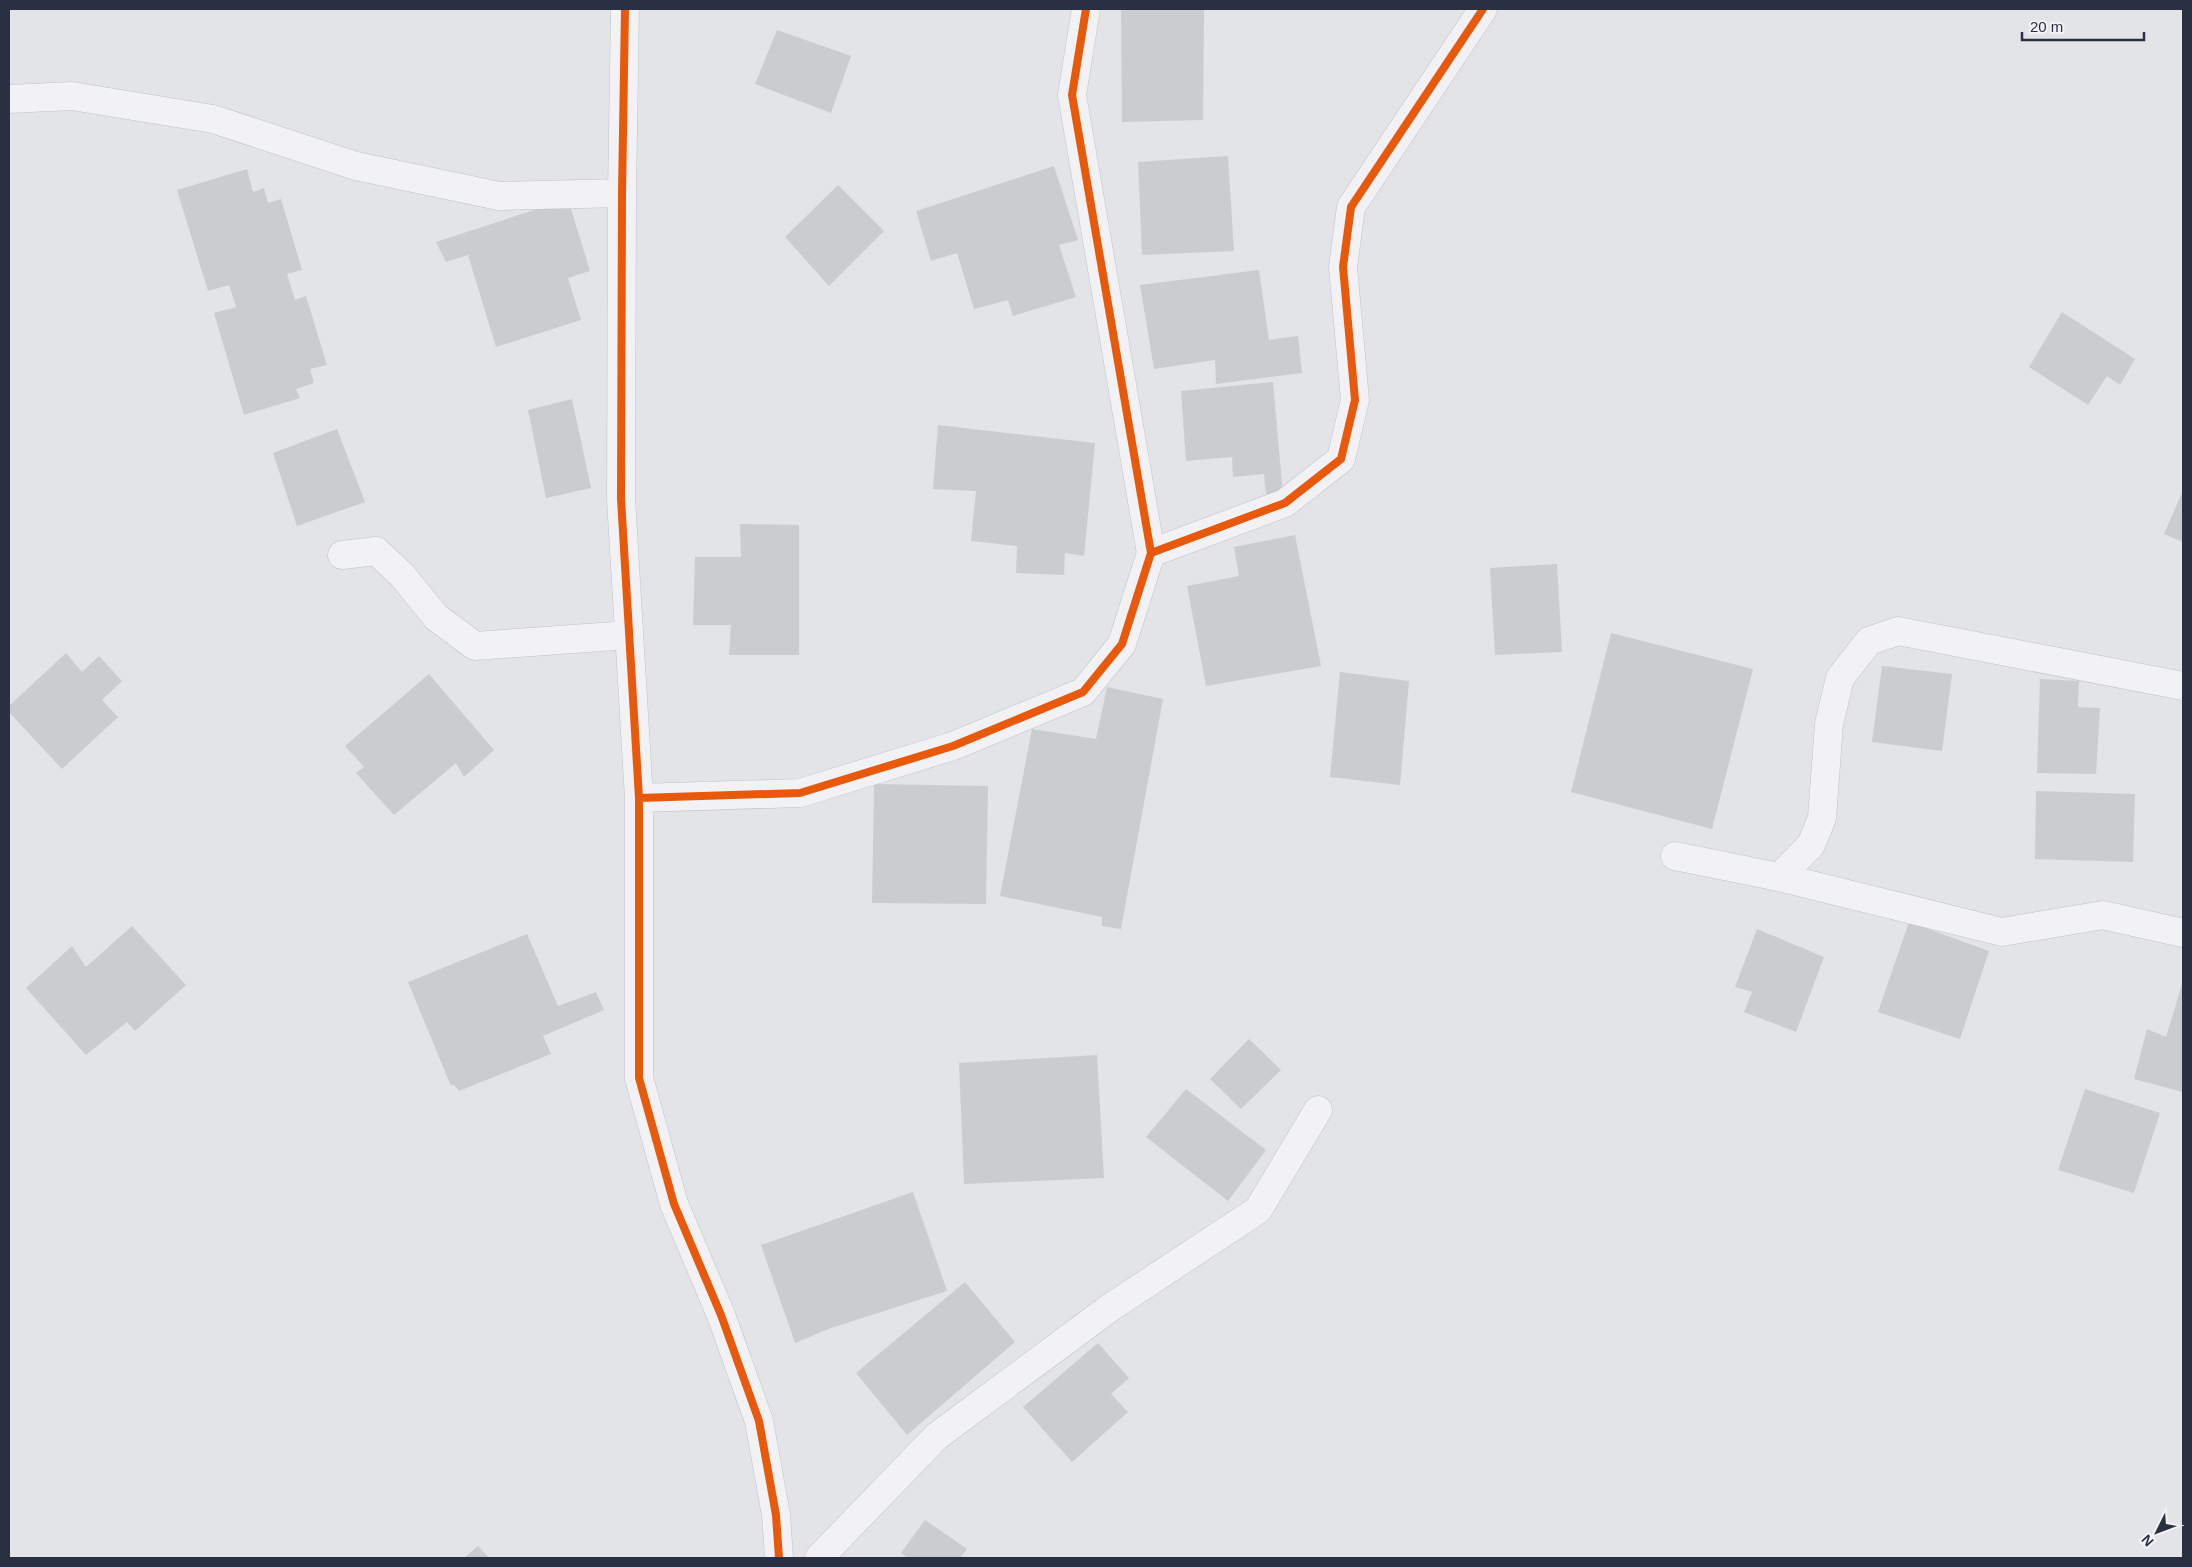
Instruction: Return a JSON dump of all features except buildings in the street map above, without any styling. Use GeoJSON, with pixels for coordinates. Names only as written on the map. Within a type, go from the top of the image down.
{"type":"FeatureCollection","features":[{"type":"Feature","properties":{"kind":"street"},"geometry":{"type":"LineString","coordinates":[[625,9],[621,499],[639,798],[639,1078],[674,1204],[721,1315],[759,1420],[776,1515],[778,1558]]}},
{"type":"Feature","properties":{"kind":"street"},"geometry":{"type":"LineString","coordinates":[[639,798],[800,794],[953,746],[1083,692],[1122,644],[1152,553],[1072,95],[1086,9]]}},
{"type":"Feature","properties":{"kind":"street"},"geometry":{"type":"LineString","coordinates":[[1152,553],[1285,503],[1341,459],[1355,400],[1343,267],[1351,207],[1483,9]]}},
{"type":"Feature","properties":{"kind":"street"},"geometry":{"type":"LineString","coordinates":[[9,100],[72,96],[213,119],[356,166],[499,196],[622,193]]}},
{"type":"Feature","properties":{"kind":"street"},"geometry":{"type":"LineString","coordinates":[[342,555],[376,551],[402,575],[436,617],[475,646],[629,634]]}},
{"type":"Feature","properties":{"kind":"street"},"geometry":{"type":"LineString","coordinates":[[1779,877],[1811,845],[1822,818],[1829,724],[1840,678],[1869,641],[1898,632],[2183,686]]}},
{"type":"Feature","properties":{"kind":"street"},"geometry":{"type":"LineString","coordinates":[[1675,856],[1779,877],[2002,932],[2103,916],[2183,933]]}},
{"type":"Feature","properties":{"kind":"street"},"geometry":{"type":"LineString","coordinates":[[819,1558],[937,1436],[1111,1307],[1258,1210],[1318,1110]]}},
{"type":"Feature","properties":{"kind":"cycle path"},"geometry":{"type":"LineString","coordinates":[[625,9],[621,499],[639,798],[639,1078],[674,1204],[721,1315],[759,1421],[776,1515],[779,1558]]}},
{"type":"Feature","properties":{"kind":"cycle path"},"geometry":{"type":"LineString","coordinates":[[639,798],[800,793],[953,746],[1083,692],[1122,644],[1151,553],[1072,95],[1086,9]]}},
{"type":"Feature","properties":{"kind":"cycle path"},"geometry":{"type":"LineString","coordinates":[[1151,553],[1285,503],[1341,459],[1355,400],[1343,267],[1351,207],[1483,9]]}}]}
